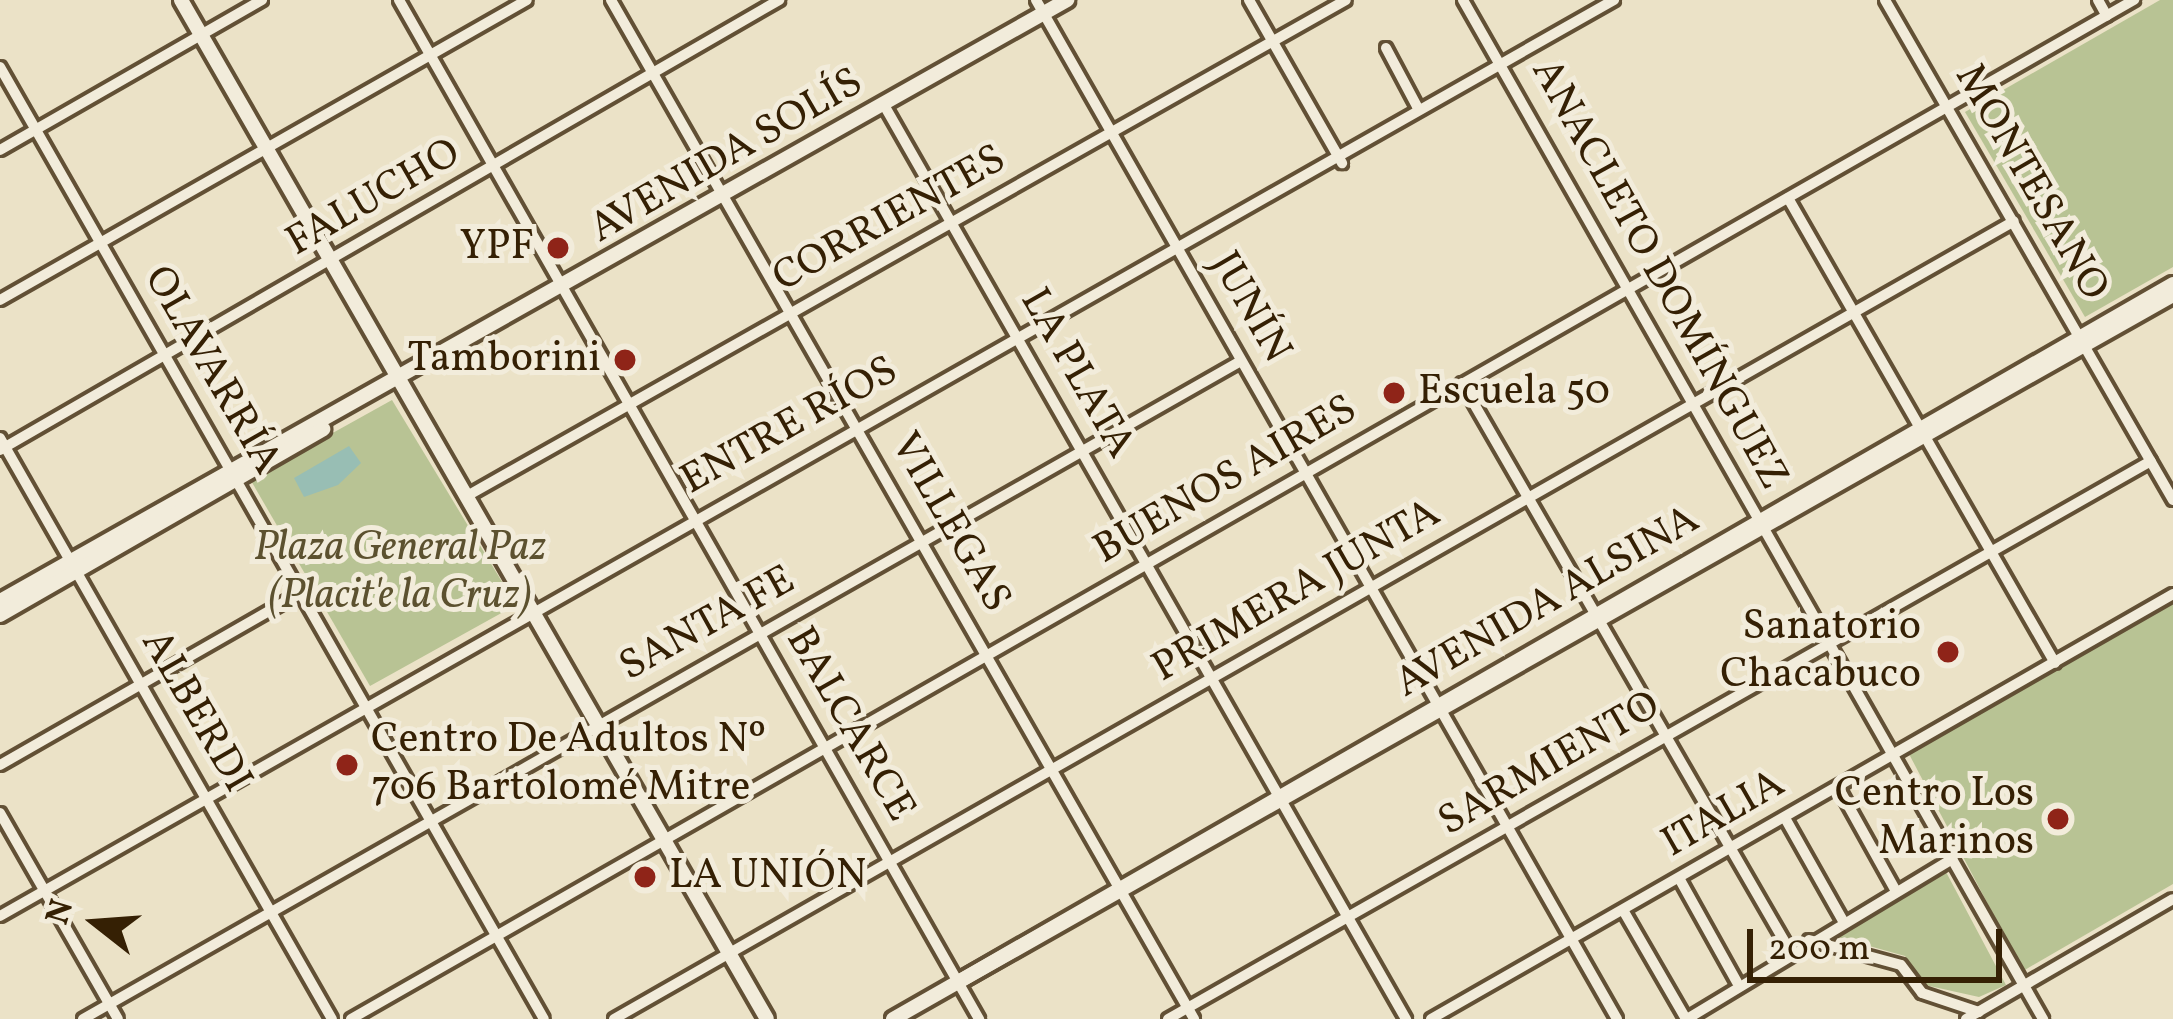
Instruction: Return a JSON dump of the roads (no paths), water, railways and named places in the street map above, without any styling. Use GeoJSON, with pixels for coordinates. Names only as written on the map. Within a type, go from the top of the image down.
{"type":"FeatureCollection","features":[{"type":"Feature","properties":{"kind":"street"},"geometry":{"type":"LineString","coordinates":[[182,0],[391,362],[757,1019]]}},
{"type":"Feature","properties":{"kind":"street"},"geometry":{"type":"LineString","coordinates":[[0,150],[262,0]]}},
{"type":"Feature","properties":{"kind":"street","name":"BALCARCE"},"geometry":{"type":"LineString","coordinates":[[399,0],[979,1019]]}},
{"type":"Feature","properties":{"kind":"street"},"geometry":{"type":"LineString","coordinates":[[0,300],[526,0]]}},
{"type":"Feature","properties":{"kind":"street","name":"VILLEGAS"},"geometry":{"type":"LineString","coordinates":[[611,0],[1191,1014]]}},
{"type":"Feature","properties":{"kind":"street","name":"FALUCHO"},"geometry":{"type":"LineString","coordinates":[[2,445],[655,77],[779,0]]}},
{"type":"Feature","properties":{"kind":"street","name":"AVENIDA SOLÍS"},"geometry":{"type":"LineString","coordinates":[[0,602],[73,566],[724,197],[884,105],[1040,7],[1067,0]]}},
{"type":"Feature","properties":{"kind":"street"},"geometry":{"type":"LineString","coordinates":[[1249,0],[1340,159]]}},
{"type":"Feature","properties":{"kind":"street","name":"CORRIENTES"},"geometry":{"type":"LineString","coordinates":[[467,496],[1346,0]]}},
{"type":"Feature","properties":{"kind":"street","name":"ANACLETO DOMÍNGUEZ"},"geometry":{"type":"LineString","coordinates":[[1463,0],[2043,1019]]}},
{"type":"Feature","properties":{"kind":"street","name":"ENTRE RÍOS"},"geometry":{"type":"LineString","coordinates":[[0,916],[530,611],[1340,159],[1614,0]]}},
{"type":"Feature","properties":{"kind":"street","name":"MONTESANO"},"geometry":{"type":"LineString","coordinates":[[1886,0],[2173,500]]}},
{"type":"Feature","properties":{"kind":"street"},"geometry":{"type":"LineString","coordinates":[[2098,0],[2107,16]]}},
{"type":"Feature","properties":{"kind":"street","name":"BUENOS AIRES"},"geometry":{"type":"LineString","coordinates":[[351,1019],[2134,0]]}},
{"type":"Feature","properties":{"kind":"street","name":"JUNÍN"},"geometry":{"type":"LineString","coordinates":[[1040,7],[1617,1019]]}},
{"type":"Feature","properties":{"kind":"street"},"geometry":{"type":"LineString","coordinates":[[1386,48],[1419,110]]}},
{"type":"Feature","properties":{"kind":"street","name":"OLAVARRÍA"},"geometry":{"type":"LineString","coordinates":[[0,67],[544,1019]]}},
{"type":"Feature","properties":{"kind":"street","name":"LA PLATA"},"geometry":{"type":"LineString","coordinates":[[884,105],[1406,1019]]}},
{"type":"Feature","properties":{"kind":"street"},"geometry":{"type":"LineString","coordinates":[[1788,198],[2055,663]]}},
{"type":"Feature","properties":{"kind":"street","name":"PRIMERA JUNTA"},"geometry":{"type":"LineString","coordinates":[[614,1019],[2014,221]]}},
{"type":"Feature","properties":{"kind":"street","name":"AVENIDA ALSINA"},"geometry":{"type":"LineString","coordinates":[[2083,342],[2173,284]]}},
{"type":"Feature","properties":{"kind":"street","name":"AVENIDA ALSINA"},"geometry":{"type":"LineString","coordinates":[[893,1019],[2083,342],[2173,296]]}},
{"type":"Feature","properties":{"kind":"street","name":"SANTA FE"},"geometry":{"type":"LineString","coordinates":[[83,1019],[1241,361]]}},
{"type":"Feature","properties":{"kind":"street"},"geometry":{"type":"LineString","coordinates":[[400,382],[530,611]]}},
{"type":"Feature","properties":{"kind":"street"},"geometry":{"type":"LineString","coordinates":[[1462,383],[1790,951]]}},
{"type":"Feature","properties":{"kind":"street","name":"ALBERDI"},"geometry":{"type":"LineString","coordinates":[[2,445],[332,1019]]}},
{"type":"Feature","properties":{"kind":"street","name":"SARMIENTO"},"geometry":{"type":"LineString","coordinates":[[1168,1019],[1191,1014],[1348,917],[2151,461]]}},
{"type":"Feature","properties":{"kind":"street","name":"AVENIDA SOLÍS"},"geometry":{"type":"LineString","coordinates":[[0,615],[73,566]]}},
{"type":"Feature","properties":{"kind":"street"},"geometry":{"type":"LineString","coordinates":[[0,765],[300,593]]}},
{"type":"Feature","properties":{"kind":"street","name":"ITALIA"},"geometry":{"type":"LineString","coordinates":[[1431,1019],[2173,594]]}},
{"type":"Feature","properties":{"kind":"street"},"geometry":{"type":"LineString","coordinates":[[1838,788],[1896,891]]}},
{"type":"Feature","properties":{"kind":"street"},"geometry":{"type":"LineString","coordinates":[[0,813],[118,1019]]}},
{"type":"Feature","properties":{"kind":"street"},"geometry":{"type":"LineString","coordinates":[[1785,818],[1843,921]]}},
{"type":"Feature","properties":{"kind":"street"},"geometry":{"type":"LineString","coordinates":[[1624,910],[1686,1019],[1737,982],[1952,860]]}},
{"type":"Feature","properties":{"kind":"street"},"geometry":{"type":"LineString","coordinates":[[1678,878],[1737,982]]}},
{"type":"Feature","properties":{"kind":"street"},"geometry":{"type":"LineString","coordinates":[[1966,1019],[2173,899]]}},
{"type":"Feature","properties":{"kind":"street"},"geometry":{"type":"LineString","coordinates":[[1809,940],[1901,965],[1922,993],[1979,1012]]}},
{"type":"Feature","properties":{"kind":"street"},"geometry":{"type":"LineString","coordinates":[[725,955],[767,1019]]}},
{"type":"Feature","properties":{"kind":"water"},"geometry":{"type":"Polygon","coordinates":[[[349,446],[361,463],[338,485],[304,497],[294,478],[349,446]]]}},
{"type":"Feature","properties":{"kind":"place","name":"YPF"},"geometry":{"type":"Point","coordinates":[558,248]}},
{"type":"Feature","properties":{"kind":"place","name":"Tamborini"},"geometry":{"type":"Point","coordinates":[625,360]}},
{"type":"Feature","properties":{"kind":"place","name":"Escuela 50"},"geometry":{"type":"Point","coordinates":[1394,393]}},
{"type":"Feature","properties":{"kind":"place","name":"Sanatorio Chacabuco"},"geometry":{"type":"Point","coordinates":[1948,652]}},
{"type":"Feature","properties":{"kind":"place","name":"Centro De Adultos Nº 706 Bartolomé Mitre"},"geometry":{"type":"Point","coordinates":[347,765]}},
{"type":"Feature","properties":{"kind":"place","name":"Centro Los Marinos"},"geometry":{"type":"Point","coordinates":[2058,819]}},
{"type":"Feature","properties":{"kind":"place","name":"LA UNIÓN"},"geometry":{"type":"Point","coordinates":[645,877]}},
{"type":"Feature","properties":{"kind":"park label","name":"Plaza General Paz (Placit'e la Cruz)"},"geometry":{"type":"Point","coordinates":[400,573]}}]}
